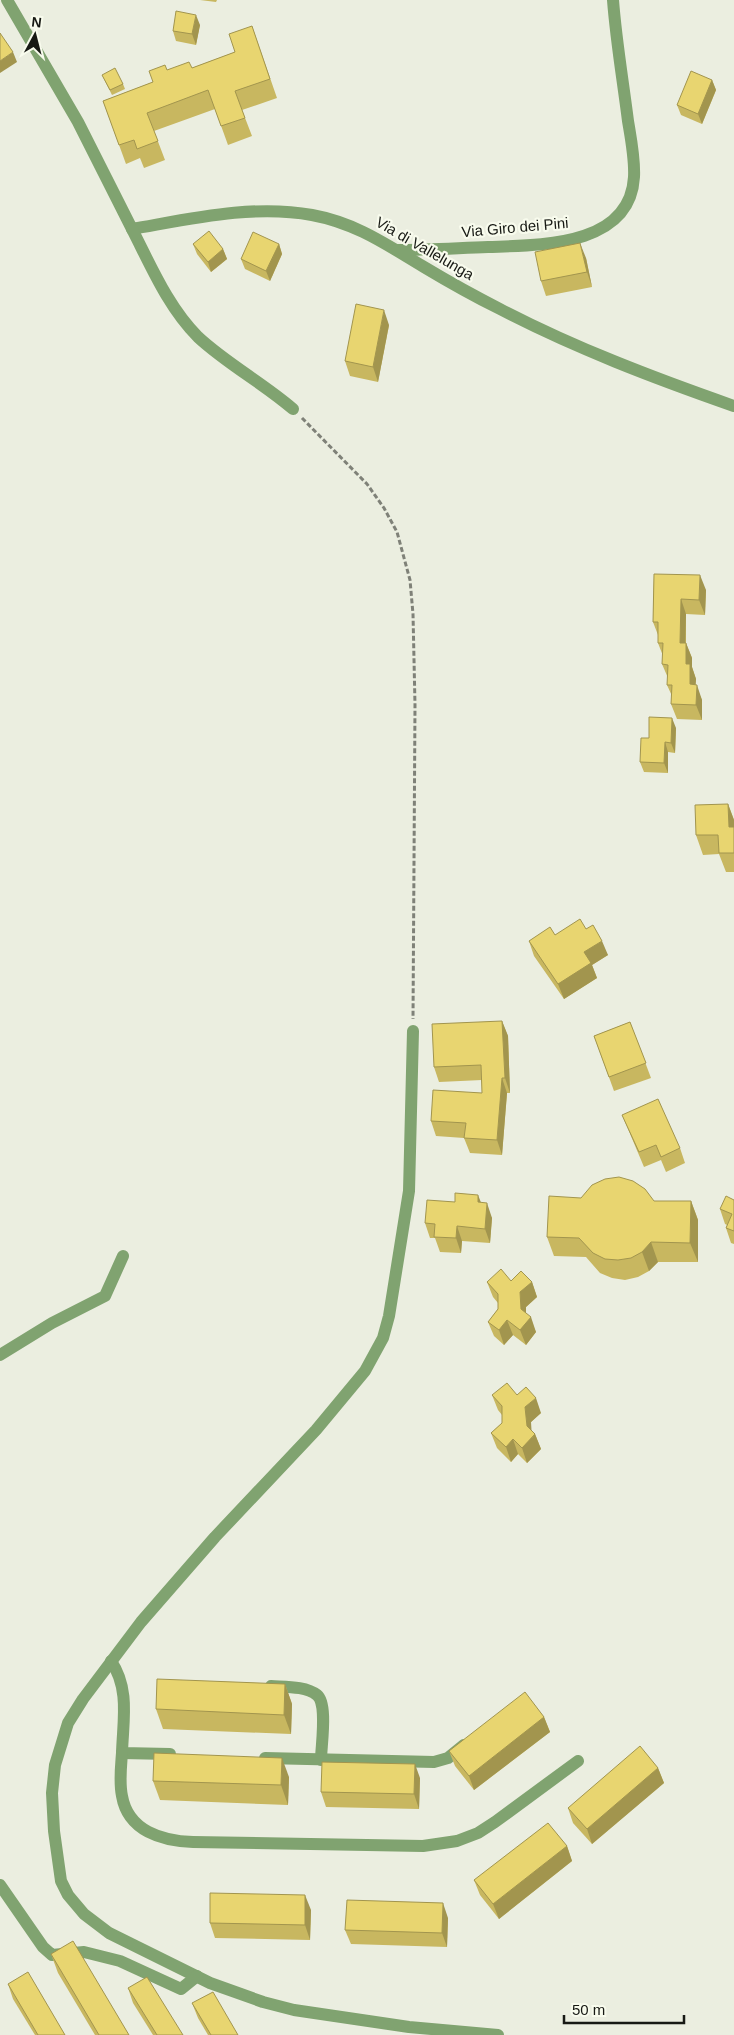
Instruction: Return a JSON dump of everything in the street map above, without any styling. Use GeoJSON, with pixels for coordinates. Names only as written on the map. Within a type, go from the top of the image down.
{"type":"FeatureCollection","features":[{"type":"Feature","properties":{"kind":"street"},"geometry":{"type":"LineString","coordinates":[[7,0],[78,122],[132,229],[178,314],[215,352],[270,390],[293,409]]}},
{"type":"Feature","properties":{"kind":"street","name":"Via Giro dei Pini"},"geometry":{"type":"LineString","coordinates":[[397,250],[524,245],[561,241],[586,236],[620,214],[631,193],[634,164],[613,0]]}},
{"type":"Feature","properties":{"kind":"street","name":"Via di Vallelunga"},"geometry":{"type":"LineString","coordinates":[[132,229],[227,214],[292,212],[322,217],[357,228],[378,238],[462,289],[542,330],[600,355],[734,406]]}},
{"type":"Feature","properties":{"kind":"street"},"geometry":{"type":"LineString","coordinates":[[413,1031],[410,1173],[407,1211],[389,1316],[380,1344],[364,1371],[316,1430],[215,1537],[141,1622],[75,1710],[68,1723],[55,1766],[52,1792],[54,1831],[59,1872],[68,1895],[79,1910],[123,1940],[197,1976],[239,1994],[294,2010],[409,2027],[498,2035]]}},
{"type":"Feature","properties":{"kind":"street"},"geometry":{"type":"LineString","coordinates":[[0,1355],[52,1323],[105,1296],[123,1256]]}},
{"type":"Feature","properties":{"kind":"street"},"geometry":{"type":"LineString","coordinates":[[111,1661],[118,1671],[123,1688],[122,1795],[124,1804],[133,1820],[147,1833],[166,1840],[423,1846],[449,1843],[465,1839],[484,1829],[578,1761]]}},
{"type":"Feature","properties":{"kind":"street"},"geometry":{"type":"LineString","coordinates":[[256,1685],[295,1688],[314,1693],[319,1697],[323,1711],[321,1760]]}},
{"type":"Feature","properties":{"kind":"street"},"geometry":{"type":"LineString","coordinates":[[251,1757],[438,1762],[453,1755],[476,1736]]}},
{"type":"Feature","properties":{"kind":"street"},"geometry":{"type":"LineString","coordinates":[[122,1753],[181,1755]]}},
{"type":"Feature","properties":{"kind":"street"},"geometry":{"type":"LineString","coordinates":[[0,1885],[43,1947],[52,1955],[84,1952],[120,1961],[181,1989],[197,1976]]}},
{"type":"Feature","properties":{"kind":"path"},"geometry":{"type":"LineString","coordinates":[[293,409],[367,484],[384,508],[400,540],[410,580],[413,614],[415,705],[413,1031]]}},
{"type":"Feature","properties":{"kind":"building"},"geometry":{"type":"Polygon","coordinates":[[[176,11],[196,15],[192,34],[173,31],[176,11]]]}},
{"type":"Feature","properties":{"kind":"building"},"geometry":{"type":"Polygon","coordinates":[[[252,26],[270,79],[235,91],[245,118],[221,126],[208,90],[147,113],[158,141],[137,149],[134,140],[119,145],[103,101],[153,82],[149,71],[165,65],[167,70],[189,62],[192,68],[235,52],[229,34],[252,26]]]}},
{"type":"Feature","properties":{"kind":"building"},"geometry":{"type":"Polygon","coordinates":[[[0,33],[13,52],[0,61],[0,33]]]}},
{"type":"Feature","properties":{"kind":"building"},"geometry":{"type":"Polygon","coordinates":[[[115,68],[123,84],[110,90],[102,75],[115,68]]]}},
{"type":"Feature","properties":{"kind":"building"},"geometry":{"type":"Polygon","coordinates":[[[691,71],[712,80],[698,114],[677,105],[691,71]]]}},
{"type":"Feature","properties":{"kind":"building"},"geometry":{"type":"Polygon","coordinates":[[[209,231],[223,249],[208,262],[193,244],[209,231]]]}},
{"type":"Feature","properties":{"kind":"building"},"geometry":{"type":"Polygon","coordinates":[[[253,232],[279,244],[266,271],[241,259],[253,232]]]}},
{"type":"Feature","properties":{"kind":"building"},"geometry":{"type":"Polygon","coordinates":[[[580,243],[587,272],[541,281],[535,252],[580,243]]]}},
{"type":"Feature","properties":{"kind":"building"},"geometry":{"type":"Polygon","coordinates":[[[356,304],[384,310],[373,367],[345,361],[356,304]]]}},
{"type":"Feature","properties":{"kind":"building"},"geometry":{"type":"Polygon","coordinates":[[[654,574],[700,575],[699,600],[681,599],[680,643],[686,643],[686,664],[690,664],[690,684],[697,685],[696,705],[671,704],[672,685],[667,685],[668,665],[662,664],[663,643],[658,643],[658,622],[653,622],[654,574]]]}},
{"type":"Feature","properties":{"kind":"building"},"geometry":{"type":"Polygon","coordinates":[[[649,717],[672,718],[671,743],[665,742],[664,763],[640,762],[641,738],[649,738],[649,717]]]}},
{"type":"Feature","properties":{"kind":"building"},"geometry":{"type":"Polygon","coordinates":[[[728,804],[729,827],[734,827],[734,853],[719,853],[718,835],[696,835],[695,805],[728,804]]]}},
{"type":"Feature","properties":{"kind":"building"},"geometry":{"type":"Polygon","coordinates":[[[580,919],[586,929],[593,925],[602,941],[584,952],[591,963],[558,984],[529,941],[550,927],[555,935],[580,919]]]}},
{"type":"Feature","properties":{"kind":"building"},"geometry":{"type":"Polygon","coordinates":[[[502,1021],[505,1078],[502,1078],[497,1140],[464,1138],[466,1123],[431,1121],[433,1090],[482,1093],[481,1065],[434,1067],[432,1024],[502,1021]]]}},
{"type":"Feature","properties":{"kind":"building"},"geometry":{"type":"Polygon","coordinates":[[[630,1022],[646,1063],[609,1077],[594,1036],[630,1022]]]}},
{"type":"Feature","properties":{"kind":"building"},"geometry":{"type":"Polygon","coordinates":[[[658,1099],[680,1148],[661,1157],[656,1145],[639,1152],[622,1115],[658,1099]]]}},
{"type":"Feature","properties":{"kind":"building"},"geometry":{"type":"Polygon","coordinates":[[[619,1177],[633,1181],[645,1189],[654,1201],[691,1201],[690,1243],[651,1242],[642,1252],[631,1258],[618,1260],[605,1259],[593,1253],[579,1238],[547,1237],[549,1196],[581,1198],[592,1185],[605,1179],[619,1177]]]}},
{"type":"Feature","properties":{"kind":"building"},"geometry":{"type":"Polygon","coordinates":[[[455,1193],[478,1195],[478,1202],[487,1203],[485,1229],[457,1226],[456,1238],[434,1237],[435,1224],[425,1223],[427,1200],[455,1202],[455,1193]]]}},
{"type":"Feature","properties":{"kind":"building"},"geometry":{"type":"Polygon","coordinates":[[[726,1196],[734,1200],[734,1231],[726,1228],[732,1214],[720,1209],[726,1196]]]}},
{"type":"Feature","properties":{"kind":"building"},"geometry":{"type":"Polygon","coordinates":[[[501,1269],[511,1281],[521,1271],[532,1282],[520,1292],[521,1309],[531,1317],[520,1330],[507,1320],[499,1330],[488,1322],[498,1309],[498,1294],[487,1282],[501,1269]]]}},
{"type":"Feature","properties":{"kind":"building"},"geometry":{"type":"Polygon","coordinates":[[[507,1383],[517,1395],[526,1387],[536,1398],[525,1407],[527,1426],[535,1434],[522,1448],[513,1439],[506,1447],[491,1433],[502,1423],[502,1406],[492,1395],[507,1383]]]}},
{"type":"Feature","properties":{"kind":"building"},"geometry":{"type":"Polygon","coordinates":[[[157,1679],[285,1684],[284,1715],[156,1709],[157,1679]]]}},
{"type":"Feature","properties":{"kind":"building"},"geometry":{"type":"Polygon","coordinates":[[[525,1692],[544,1717],[469,1776],[449,1751],[525,1692]]]}},
{"type":"Feature","properties":{"kind":"building"},"geometry":{"type":"Polygon","coordinates":[[[640,1746],[658,1768],[587,1829],[568,1808],[640,1746]]]}},
{"type":"Feature","properties":{"kind":"building"},"geometry":{"type":"Polygon","coordinates":[[[154,1753],[282,1758],[281,1785],[153,1781],[154,1753]]]}},
{"type":"Feature","properties":{"kind":"building"},"geometry":{"type":"Polygon","coordinates":[[[322,1762],[415,1764],[414,1794],[321,1792],[322,1762]]]}},
{"type":"Feature","properties":{"kind":"building"},"geometry":{"type":"Polygon","coordinates":[[[548,1823],[567,1846],[493,1904],[474,1880],[548,1823]]]}},
{"type":"Feature","properties":{"kind":"building"},"geometry":{"type":"Polygon","coordinates":[[[210,1893],[305,1895],[305,1925],[210,1923],[210,1893]]]}},
{"type":"Feature","properties":{"kind":"building"},"geometry":{"type":"Polygon","coordinates":[[[347,1900],[443,1903],[442,1933],[345,1930],[347,1900]]]}},
{"type":"Feature","properties":{"kind":"building"},"geometry":{"type":"Polygon","coordinates":[[[73,1941],[129,2035],[99,2035],[51,1954],[73,1941]]]}},
{"type":"Feature","properties":{"kind":"building"},"geometry":{"type":"Polygon","coordinates":[[[28,1972],[65,2035],[38,2035],[8,1984],[28,1972]]]}},
{"type":"Feature","properties":{"kind":"building"},"geometry":{"type":"Polygon","coordinates":[[[147,1977],[183,2035],[157,2035],[128,1988],[147,1977]]]}},
{"type":"Feature","properties":{"kind":"building"},"geometry":{"type":"Polygon","coordinates":[[[213,1992],[238,2035],[211,2035],[192,2003],[213,1992]]]}}]}
